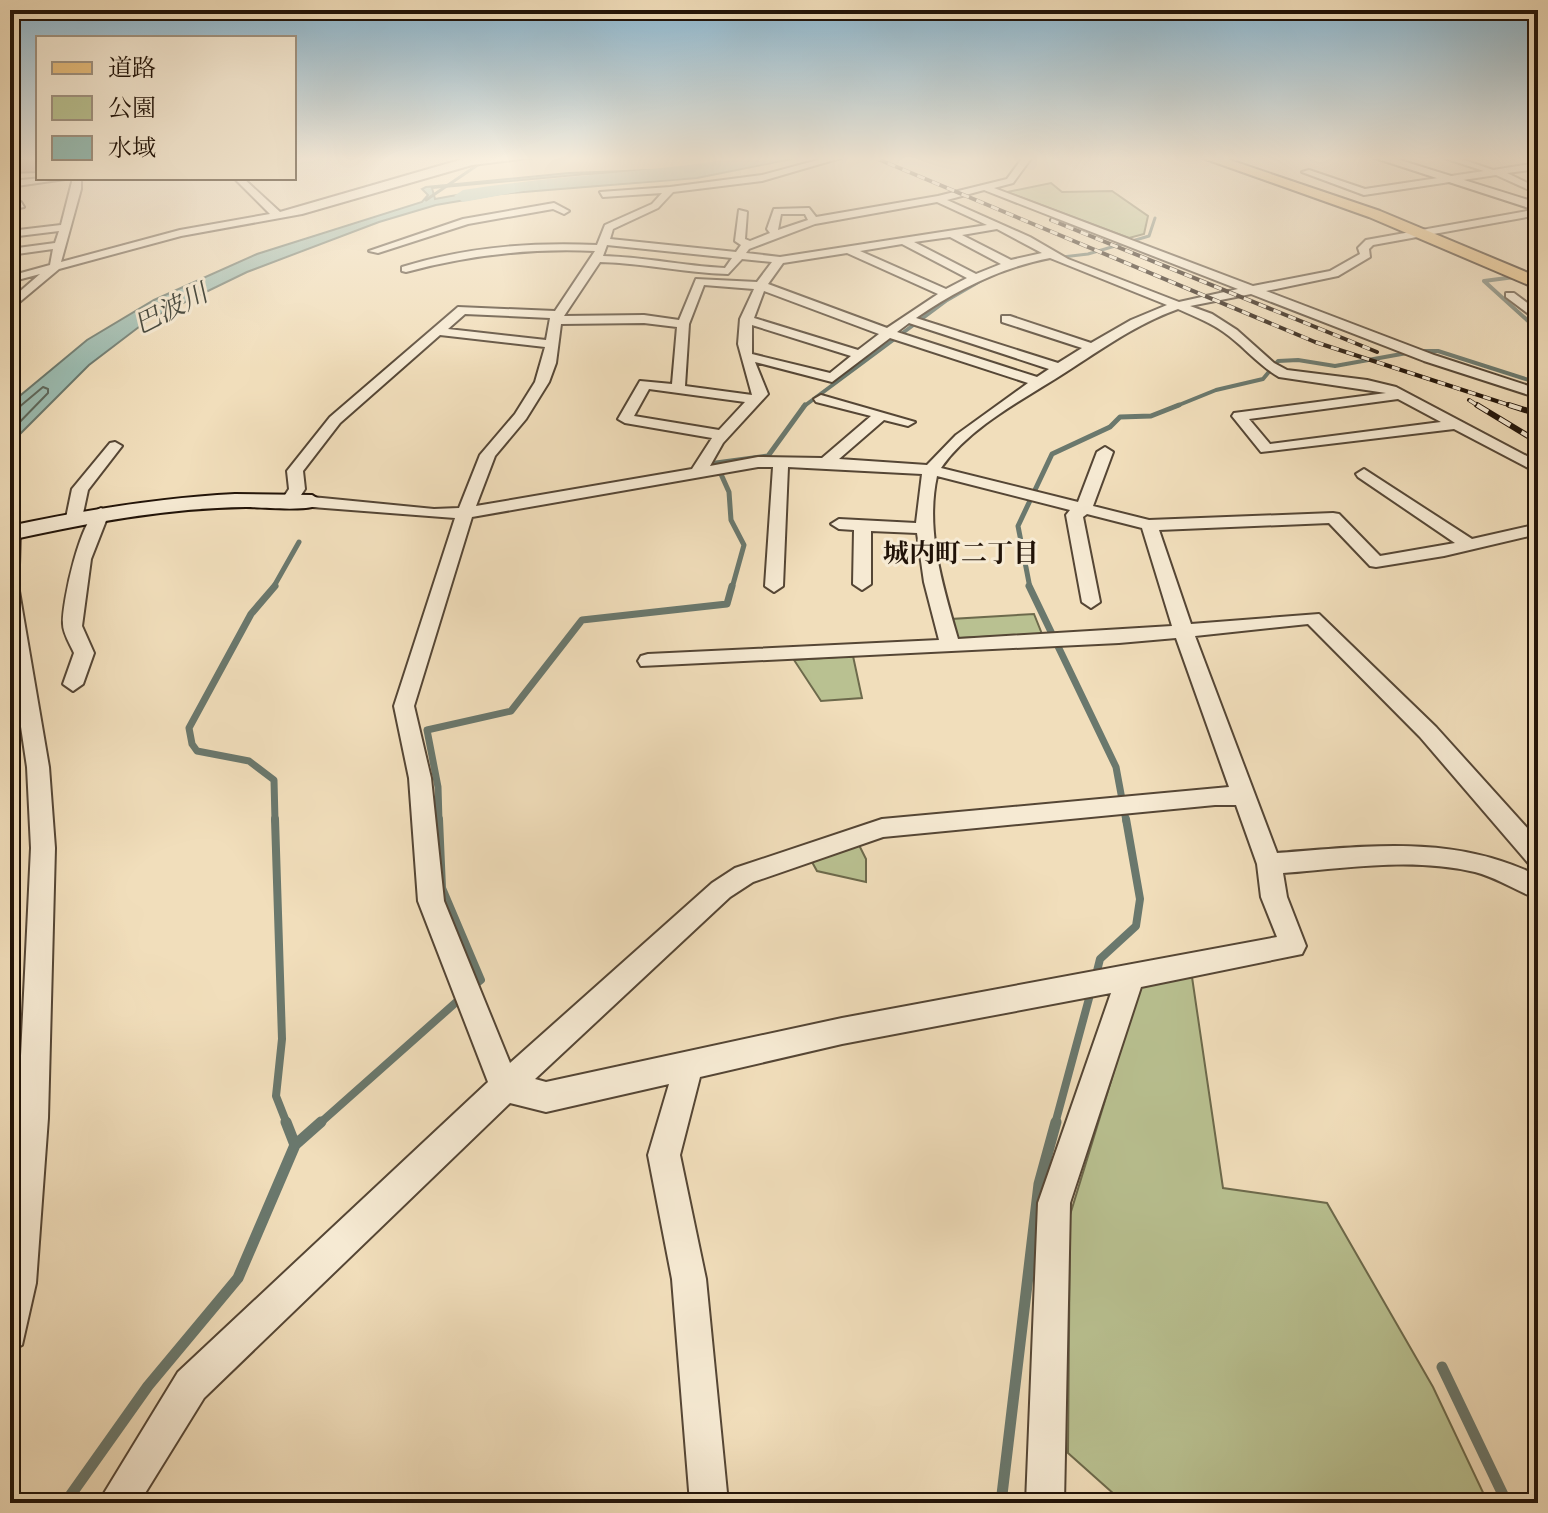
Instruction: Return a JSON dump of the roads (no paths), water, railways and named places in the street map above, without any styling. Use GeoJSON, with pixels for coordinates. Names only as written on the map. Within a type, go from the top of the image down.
{"type":"FeatureCollection","features":[{"type":"Feature","properties":{"kind":"main road"},"geometry":{"type":"LineString","coordinates":[[1410,228],[1538,284]]}},
{"type":"Feature","properties":{"kind":"street"},"geometry":{"type":"LineString","coordinates":[[10,234],[61,228]]}},
{"type":"Feature","properties":{"kind":"street"},"geometry":{"type":"LineString","coordinates":[[10,306],[55,267],[66,228]]}},
{"type":"Feature","properties":{"kind":"street"},"geometry":{"type":"LineString","coordinates":[[10,279],[180,233],[213,228]]}},
{"type":"Feature","properties":{"kind":"street"},"geometry":{"type":"LineString","coordinates":[[374,251],[457,228]]}},
{"type":"Feature","properties":{"kind":"street"},"geometry":{"type":"LineString","coordinates":[[505,1087],[431,901],[420,778],[404,706],[465,513],[488,455],[521,416],[542,382],[557,318],[602,250],[609,228]]}},
{"type":"Feature","properties":{"kind":"street"},"geometry":{"type":"LineString","coordinates":[[741,228],[740,241],[750,245]]}},
{"type":"Feature","properties":{"kind":"street"},"geometry":{"type":"LineString","coordinates":[[772,228],[776,234]]}},
{"type":"Feature","properties":{"kind":"street"},"geometry":{"type":"LineString","coordinates":[[602,250],[678,269],[728,271],[750,245],[794,228]]}},
{"type":"Feature","properties":{"kind":"street"},"geometry":{"type":"LineString","coordinates":[[406,269],[436,258],[560,246],[780,260],[985,228]]}},
{"type":"Feature","properties":{"kind":"street"},"geometry":{"type":"LineString","coordinates":[[999,228],[1052,254],[1181,304],[1233,333],[1269,366],[1284,374],[1367,384],[1400,395],[1538,468]]}},
{"type":"Feature","properties":{"kind":"street"},"geometry":{"type":"LineString","coordinates":[[1089,228],[1429,358],[1538,394]]}},
{"type":"Feature","properties":{"kind":"street"},"geometry":{"type":"LineString","coordinates":[[950,645],[933,580],[926,528],[930,470],[952,446],[989,415],[1131,325],[1181,304],[1328,275],[1356,265],[1366,255],[1363,248],[1370,242],[1444,228]]}},
{"type":"Feature","properties":{"kind":"street"},"geometry":{"type":"LineString","coordinates":[[951,233],[1008,263]]}},
{"type":"Feature","properties":{"kind":"street"},"geometry":{"type":"LineString","coordinates":[[460,241],[481,254]]}},
{"type":"Feature","properties":{"kind":"street"},"geometry":{"type":"LineString","coordinates":[[903,241],[974,277]]}},
{"type":"Feature","properties":{"kind":"street"},"geometry":{"type":"LineString","coordinates":[[10,252],[60,245]]}},
{"type":"Feature","properties":{"kind":"street"},"geometry":{"type":"LineString","coordinates":[[849,250],[946,293]]}},
{"type":"Feature","properties":{"kind":"street"},"geometry":{"type":"LineString","coordinates":[[746,356],[832,378],[907,319],[974,277],[1008,263],[1052,254]]}},
{"type":"Feature","properties":{"kind":"street"},"geometry":{"type":"LineString","coordinates":[[698,472],[723,435],[761,394],[742,341],[746,319],[770,270],[780,260]]}},
{"type":"Feature","properties":{"kind":"street"},"geometry":{"type":"LineString","coordinates":[[678,389],[683,324],[700,281],[762,286],[888,333],[1040,383]]}},
{"type":"Feature","properties":{"kind":"street"},"geometry":{"type":"LineString","coordinates":[[1510,295],[1538,317]]}},
{"type":"Feature","properties":{"kind":"street"},"geometry":{"type":"LineString","coordinates":[[300,501],[295,471],[335,420],[462,310],[557,318],[644,319],[683,324]]}},
{"type":"Feature","properties":{"kind":"street"},"geometry":{"type":"LineString","coordinates":[[746,319],[861,355]]}},
{"type":"Feature","properties":{"kind":"street"},"geometry":{"type":"LineString","coordinates":[[907,319],[1062,369]]}},
{"type":"Feature","properties":{"kind":"street"},"geometry":{"type":"LineString","coordinates":[[1006,319],[1094,348]]}},
{"type":"Feature","properties":{"kind":"street"},"geometry":{"type":"LineString","coordinates":[[436,331],[551,344]]}},
{"type":"Feature","properties":{"kind":"street"},"geometry":{"type":"LineString","coordinates":[[723,435],[625,419],[645,384],[757,400]]}},
{"type":"Feature","properties":{"kind":"street"},"geometry":{"type":"LineString","coordinates":[[1400,395],[1239,416],[1266,449],[1454,425]]}},
{"type":"Feature","properties":{"kind":"street"},"geometry":{"type":"LineString","coordinates":[[821,399],[908,422]]}},
{"type":"Feature","properties":{"kind":"street"},"geometry":{"type":"LineString","coordinates":[[826,463],[881,415]]}},
{"type":"Feature","properties":{"kind":"street"},"geometry":{"type":"LineString","coordinates":[[74,518],[80,489],[115,446]]}},
{"type":"Feature","properties":{"kind":"street"},"geometry":{"type":"LineString","coordinates":[[1091,602],[1074,515],[1084,509],[1105,452]]}},
{"type":"Feature","properties":{"kind":"street"},"geometry":{"type":"LineString","coordinates":[[10,565],[11,533],[101,513],[213,500],[300,501],[434,514],[465,513],[502,509],[758,462],[930,470],[1149,525],[1333,518],[1376,562],[1538,529]]}},
{"type":"Feature","properties":{"kind":"street"},"geometry":{"type":"LineString","coordinates":[[774,586],[781,463]]}},
{"type":"Feature","properties":{"kind":"street"},"geometry":{"type":"LineString","coordinates":[[1364,474],[1469,545]]}},
{"type":"Feature","properties":{"kind":"street"},"geometry":{"type":"LineString","coordinates":[[73,684],[84,653],[72,626],[82,559],[101,513]]}},
{"type":"Feature","properties":{"kind":"street"},"geometry":{"type":"LineString","coordinates":[[839,524],[926,528]]}},
{"type":"Feature","properties":{"kind":"street"},"geometry":{"type":"LineString","coordinates":[[862,584],[863,525]]}},
{"type":"Feature","properties":{"kind":"street"},"geometry":{"type":"LineString","coordinates":[[505,1087],[546,1097],[689,1064],[1131,975],[1293,946],[1274,897],[1269,864],[1184,633],[1149,525]]}},
{"type":"Feature","properties":{"kind":"street"},"geometry":{"type":"LineString","coordinates":[[10,591],[38,767],[43,848],[33,1118],[19,1283],[10,1333]]}},
{"type":"Feature","properties":{"kind":"street"},"geometry":{"type":"LineString","coordinates":[[648,661],[1184,633],[1312,618],[1428,732],[1538,857]]}},
{"type":"Feature","properties":{"kind":"street"},"geometry":{"type":"LineString","coordinates":[[117,1503],[191,1385],[505,1087],[721,890],[744,875],[882,828],[1199,797],[1244,796]]}},
{"type":"Feature","properties":{"kind":"street"},"geometry":{"type":"LineString","coordinates":[[1269,864],[1428,853],[1477,862],[1536,883]]}},
{"type":"Feature","properties":{"kind":"street"},"geometry":{"type":"LineString","coordinates":[[1045,1503],[1054,1203],[1131,975]]}},
{"type":"Feature","properties":{"kind":"street"},"geometry":{"type":"LineString","coordinates":[[689,1064],[664,1155],[689,1279],[709,1503]]}},
{"type":"Feature","properties":{"kind":"water"},"geometry":{"type":"Polygon","coordinates":[[[341,228],[364,228],[247,272],[148,320],[89,365],[10,444],[10,404],[87,340],[154,300],[257,254],[341,228]]]}},
{"type":"Feature","properties":{"kind":"waterway"},"geometry":{"type":"LineString","coordinates":[[1037,260],[1088,254],[1149,236],[1152,228]]}},
{"type":"Feature","properties":{"kind":"waterway"},"geometry":{"type":"LineString","coordinates":[[1538,274],[1484,281],[1538,330]]}},
{"type":"Feature","properties":{"kind":"waterway"},"geometry":{"type":"LineString","coordinates":[[804,406],[947,300],[985,278]]}},
{"type":"Feature","properties":{"kind":"waterway"},"geometry":{"type":"LineString","coordinates":[[1177,406],[1216,390],[1263,379],[1278,361],[1298,360],[1335,366],[1418,351],[1438,351],[1538,383]]}},
{"type":"Feature","properties":{"kind":"waterway"},"geometry":{"type":"LineString","coordinates":[[732,588],[744,545],[731,520],[729,492],[716,463],[768,456],[804,406]]}},
{"type":"Feature","properties":{"kind":"waterway"},"geometry":{"type":"LineString","coordinates":[[1030,588],[1018,526],[1052,454],[1110,427],[1120,417],[1151,416],[1177,406]]}},
{"type":"Feature","properties":{"kind":"waterway"},"geometry":{"type":"LineString","coordinates":[[273,588],[299,542]]}},
{"type":"Feature","properties":{"kind":"waterway"},"geometry":{"type":"LineString","coordinates":[[275,586],[251,614],[189,728],[192,744],[197,751],[249,761],[274,780],[275,821]]}},
{"type":"Feature","properties":{"kind":"waterway"},"geometry":{"type":"LineString","coordinates":[[439,821],[438,787],[427,730],[511,711],[582,620],[727,604],[732,586]]}},
{"type":"Feature","properties":{"kind":"waterway"},"geometry":{"type":"LineString","coordinates":[[1029,586],[1116,767],[1126,821]]}},
{"type":"Feature","properties":{"kind":"waterway"},"geometry":{"type":"LineString","coordinates":[[275,819],[282,1039],[276,1096],[287,1124]]}},
{"type":"Feature","properties":{"kind":"waterway"},"geometry":{"type":"LineString","coordinates":[[439,819],[442,888],[481,980],[471,988]]}},
{"type":"Feature","properties":{"kind":"waterway"},"geometry":{"type":"LineString","coordinates":[[1095,979],[1100,959],[1136,926],[1140,899],[1126,819]]}},
{"type":"Feature","properties":{"kind":"waterway"},"geometry":{"type":"LineString","coordinates":[[1055,1124],[1091,991]]}},
{"type":"Feature","properties":{"kind":"waterway"},"geometry":{"type":"LineString","coordinates":[[319,1124],[462,997]]}},
{"type":"Feature","properties":{"kind":"waterway"},"geometry":{"type":"LineString","coordinates":[[286,1122],[295,1145]]}},
{"type":"Feature","properties":{"kind":"waterway"},"geometry":{"type":"LineString","coordinates":[[295,1145],[321,1122]]}},
{"type":"Feature","properties":{"kind":"waterway"},"geometry":{"type":"LineString","coordinates":[[1001,1503],[1039,1184],[1056,1122]]}},
{"type":"Feature","properties":{"kind":"waterway"},"geometry":{"type":"LineString","coordinates":[[65,1503],[148,1386],[238,1278],[295,1145]]}},
{"type":"Feature","properties":{"kind":"waterway"},"geometry":{"type":"LineString","coordinates":[[1442,1367],[1507,1503]]}},
{"type":"Feature","properties":{"kind":"railway"},"geometry":{"type":"LineString","coordinates":[[1042,228],[1315,342],[1515,407]]}},
{"type":"Feature","properties":{"kind":"railway"},"geometry":{"type":"LineString","coordinates":[[1070,228],[1377,352]]}},
{"type":"Feature","properties":{"kind":"railway"},"geometry":{"type":"LineString","coordinates":[[1469,400],[1480,407]]}},
{"type":"Feature","properties":{"kind":"railway"},"geometry":{"type":"LineString","coordinates":[[1477,405],[1538,442]]}},
{"type":"Feature","properties":{"kind":"railway"},"geometry":{"type":"LineString","coordinates":[[1509,405],[1538,414]]}},
{"type":"Feature","properties":{"kind":"district","name":"城内町二丁目"},"geometry":{"type":"Point","coordinates":[961,553]}},
{"type":"Feature","properties":{"kind":"water label","name":"巴波川"},"geometry":{"type":"Point","coordinates":[171,309]}}]}
